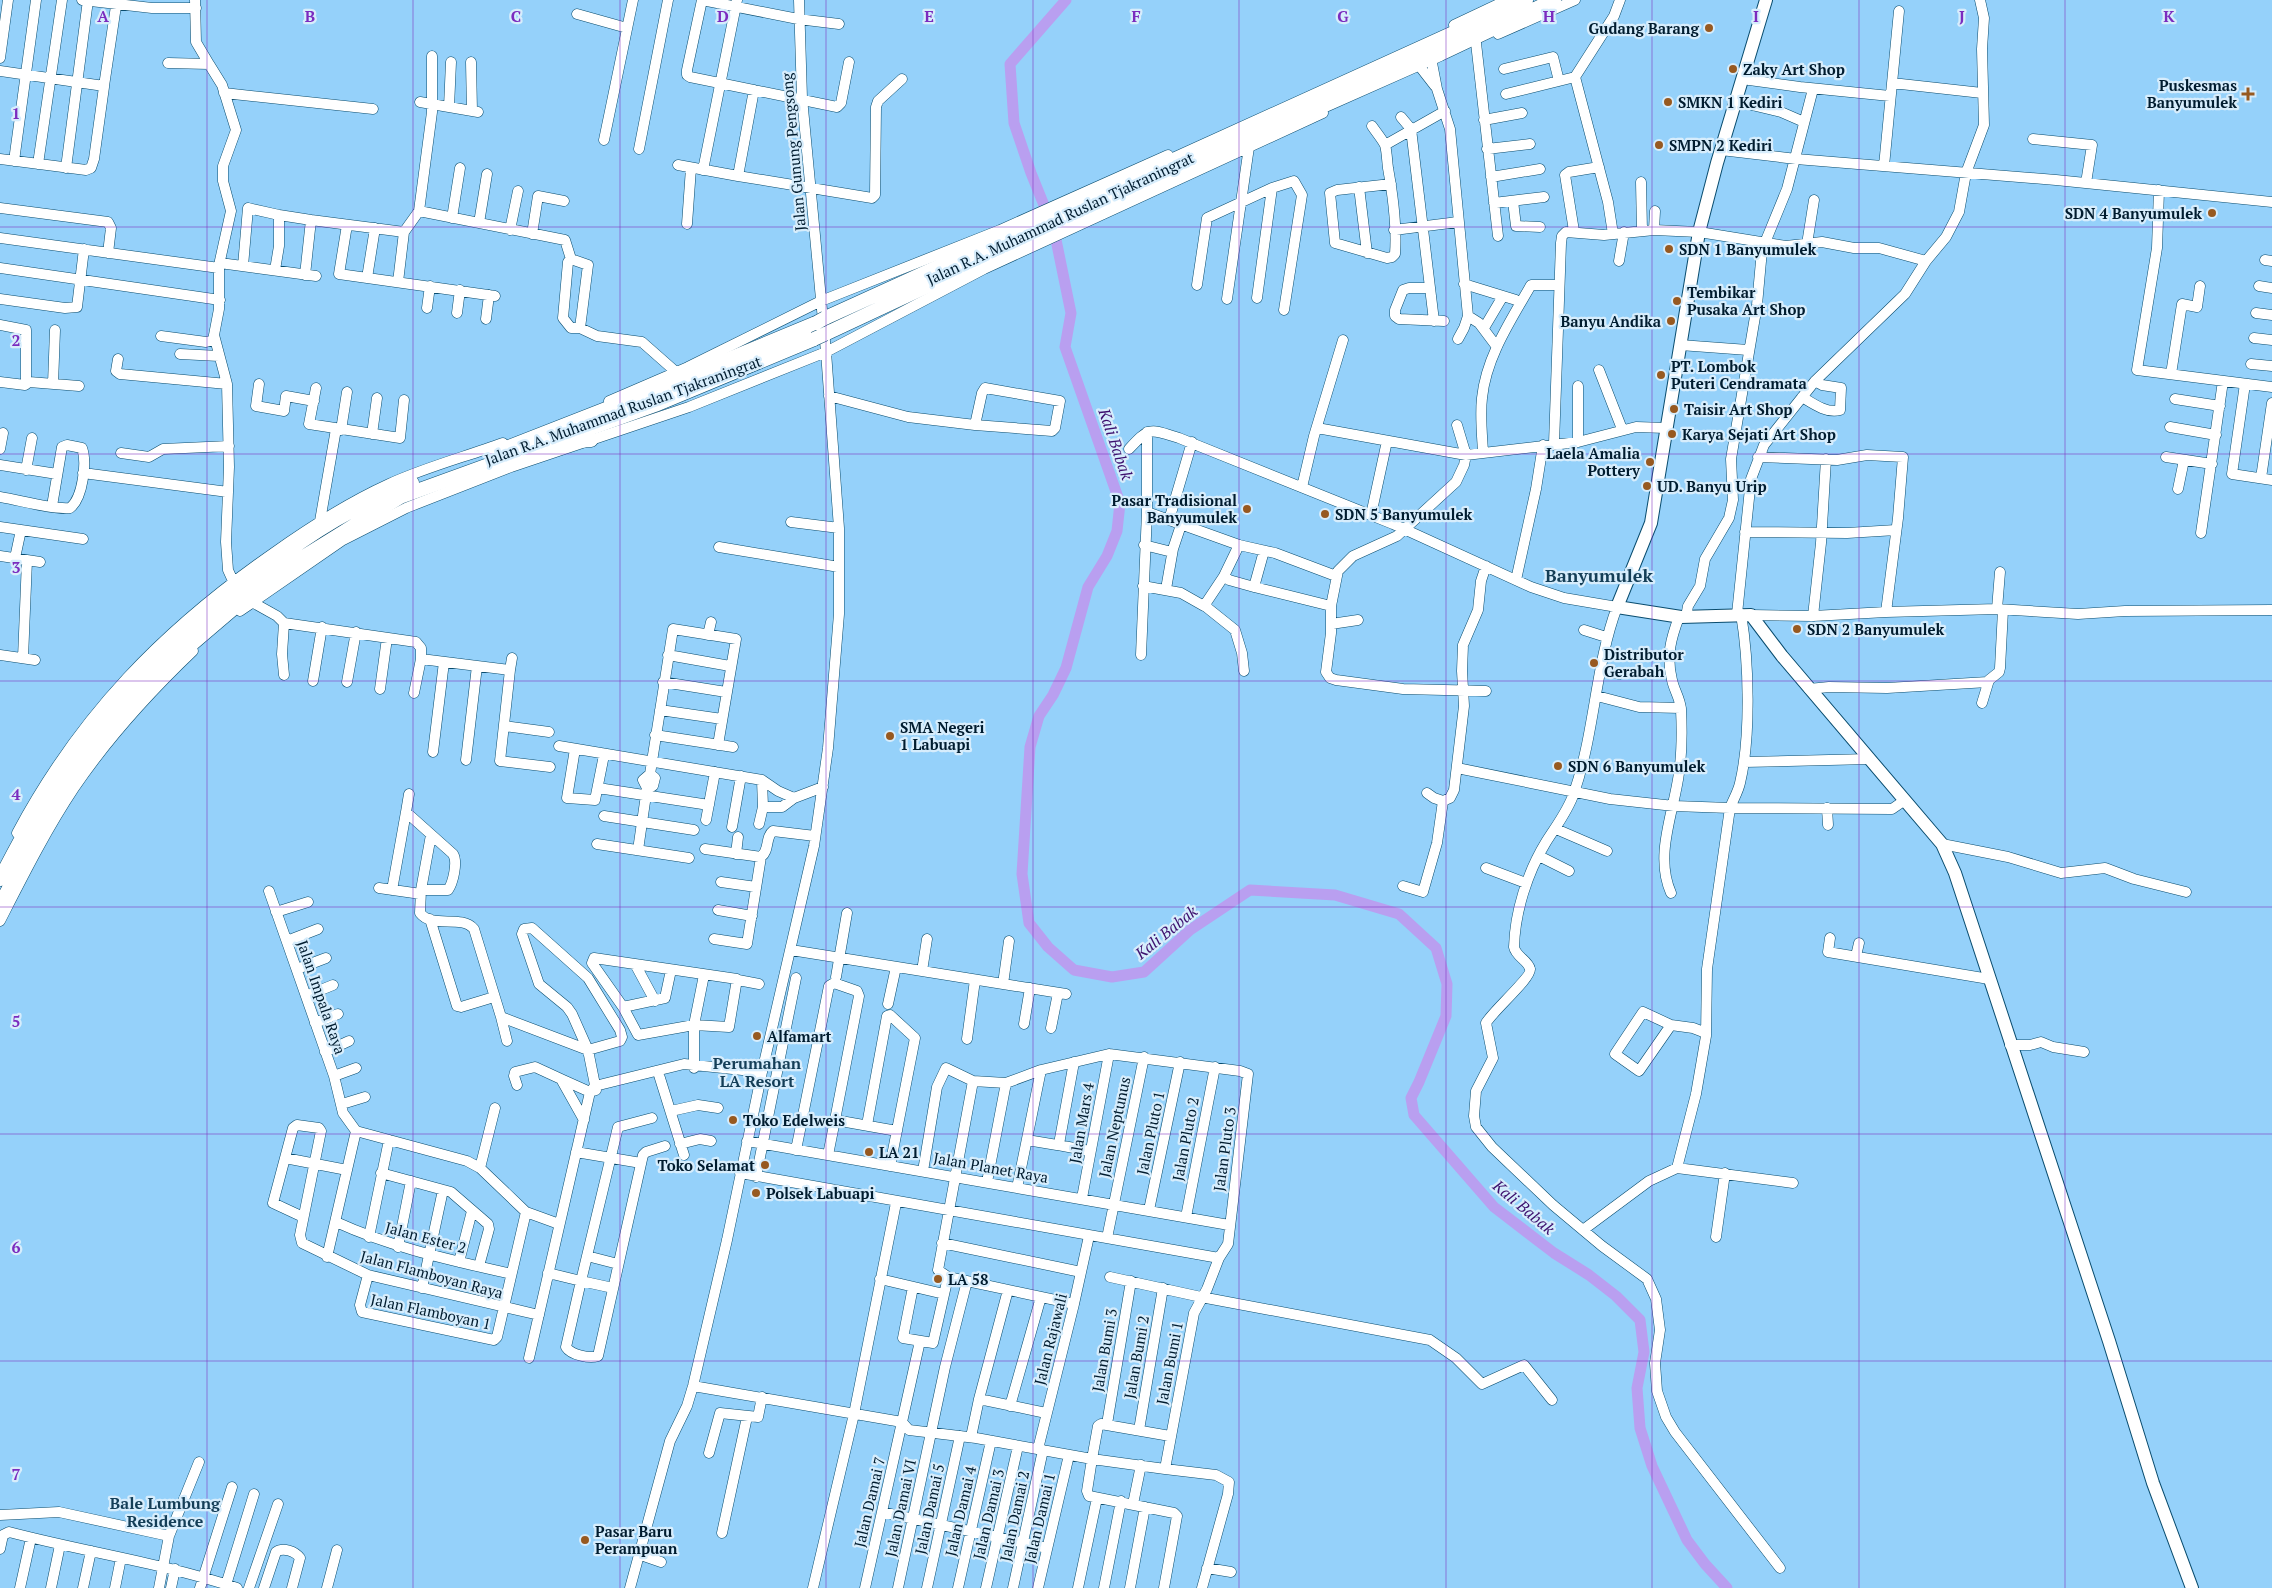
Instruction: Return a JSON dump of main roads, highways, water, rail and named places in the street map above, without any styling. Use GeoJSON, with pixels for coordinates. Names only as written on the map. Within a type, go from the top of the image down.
{"type":"FeatureCollection","features":[{"type":"Feature","properties":{"kind":"highway","name":"Jalan R.A. Muhammad Ruslan Tjakraningrat"},"geometry":{"type":"LineString","coordinates":[[0,905],[43,825],[71,779],[129,704],[166,666],[248,596],[319,545],[400,497],[524,451],[545,438],[652,391],[1008,242],[1117,192],[1431,62],[1449,42],[1526,0]]}},
{"type":"Feature","properties":{"kind":"highway","name":"Jalan R.A. Muhammad Ruslan Tjakraningrat"},"geometry":{"type":"LineString","coordinates":[[1117,192],[1145,168],[1428,45],[1449,42],[1554,0]]}},
{"type":"Feature","properties":{"kind":"highway"},"geometry":{"type":"LineString","coordinates":[[1449,42],[1464,20]]}},
{"type":"Feature","properties":{"kind":"highway"},"geometry":{"type":"LineString","coordinates":[[1449,42],[1474,43]]}},
{"type":"Feature","properties":{"kind":"highway"},"geometry":{"type":"LineString","coordinates":[[1410,46],[1428,45]]}},
{"type":"Feature","properties":{"kind":"highway","name":"Jalan R.A. Muhammad Ruslan Tjakraningrat"},"geometry":{"type":"LineString","coordinates":[[0,879],[26,830],[58,777],[102,718],[156,659],[224,600],[310,535],[393,490],[509,447],[656,405],[820,337],[1008,242]]}},
{"type":"Feature","properties":{"kind":"highway"},"geometry":{"type":"LineString","coordinates":[[545,438],[560,422]]}},
{"type":"Feature","properties":{"kind":"highway"},"geometry":{"type":"LineString","coordinates":[[545,438],[591,440]]}},
{"type":"Feature","properties":{"kind":"highway"},"geometry":{"type":"LineString","coordinates":[[489,448],[509,447]]}},
{"type":"Feature","properties":{"kind":"highway"},"geometry":{"type":"LineString","coordinates":[[511,467],[524,451]]}},
{"type":"Feature","properties":{"kind":"main road"},"geometry":{"type":"LineString","coordinates":[[1766,0],[1720,150],[1698,232],[1651,523],[1617,607],[1683,617],[1743,614],[1810,689],[1942,844],[1955,873],[2010,1045],[2103,1322],[2153,1483],[2192,1588]]}},
{"type":"Feature","properties":{"kind":"waterway","name":"Kali Babak"},"geometry":{"type":"LineString","coordinates":[[1066,0],[1010,64],[1014,123],[1031,173],[1054,230],[1071,313],[1065,347],[1120,503],[1117,531],[1107,556],[1088,587],[1066,668],[1053,695],[1039,716],[1030,747],[1022,874],[1029,923],[1048,947],[1074,970],[1112,977],[1144,972],[1190,930],[1250,890],[1335,895],[1399,914],[1436,948],[1447,984],[1446,1016],[1411,1098],[1414,1115],[1494,1207],[1554,1253],[1589,1275],[1616,1296],[1640,1320],[1644,1352],[1637,1388],[1640,1428],[1652,1466],[1687,1540],[1705,1564],[1727,1588]]}},
{"type":"Feature","properties":{"kind":"place","name":"Gudang Barang"},"geometry":{"type":"Point","coordinates":[1709,28]}},
{"type":"Feature","properties":{"kind":"place","name":"Zaky Art Shop"},"geometry":{"type":"Point","coordinates":[1733,69]}},
{"type":"Feature","properties":{"kind":"place","name":"Puskesmas Banyumulek"},"geometry":{"type":"Point","coordinates":[2248,94]}},
{"type":"Feature","properties":{"kind":"place","name":"SMKN 1 Kediri"},"geometry":{"type":"Point","coordinates":[1668,102]}},
{"type":"Feature","properties":{"kind":"place","name":"SMPN 2 Kediri"},"geometry":{"type":"Point","coordinates":[1659,145]}},
{"type":"Feature","properties":{"kind":"place","name":"SDN 4 Banyumulek"},"geometry":{"type":"Point","coordinates":[2212,213]}},
{"type":"Feature","properties":{"kind":"place","name":"SDN 1 Banyumulek"},"geometry":{"type":"Point","coordinates":[1669,249]}},
{"type":"Feature","properties":{"kind":"place","name":"Tembikar Pusaka Art Shop"},"geometry":{"type":"Point","coordinates":[1677,301]}},
{"type":"Feature","properties":{"kind":"place","name":"Banyu Andika"},"geometry":{"type":"Point","coordinates":[1671,321]}},
{"type":"Feature","properties":{"kind":"place","name":"PT. Lombok Puteri Cendramata"},"geometry":{"type":"Point","coordinates":[1661,375]}},
{"type":"Feature","properties":{"kind":"place","name":"Taisir Art Shop"},"geometry":{"type":"Point","coordinates":[1674,409]}},
{"type":"Feature","properties":{"kind":"place","name":"Karya Sejati Art Shop"},"geometry":{"type":"Point","coordinates":[1672,434]}},
{"type":"Feature","properties":{"kind":"place","name":"Laela Amalia Pottery"},"geometry":{"type":"Point","coordinates":[1650,462]}},
{"type":"Feature","properties":{"kind":"place","name":"UD. Banyu Urip"},"geometry":{"type":"Point","coordinates":[1647,486]}},
{"type":"Feature","properties":{"kind":"place","name":"Pasar Tradisional Banyumulek"},"geometry":{"type":"Point","coordinates":[1247,509]}},
{"type":"Feature","properties":{"kind":"place","name":"SDN 5 Banyumulek"},"geometry":{"type":"Point","coordinates":[1325,514]}},
{"type":"Feature","properties":{"kind":"place","name":"SDN 2 Banyumulek"},"geometry":{"type":"Point","coordinates":[1797,629]}},
{"type":"Feature","properties":{"kind":"place","name":"Distributor Gerabah"},"geometry":{"type":"Point","coordinates":[1594,663]}},
{"type":"Feature","properties":{"kind":"place","name":"SMA Negeri 1 Labuapi"},"geometry":{"type":"Point","coordinates":[890,736]}},
{"type":"Feature","properties":{"kind":"place","name":"SDN 6 Banyumulek"},"geometry":{"type":"Point","coordinates":[1558,766]}},
{"type":"Feature","properties":{"kind":"place","name":"Alfamart"},"geometry":{"type":"Point","coordinates":[757,1036]}},
{"type":"Feature","properties":{"kind":"place","name":"Toko Edelweis"},"geometry":{"type":"Point","coordinates":[733,1120]}},
{"type":"Feature","properties":{"kind":"place","name":"LA 21"},"geometry":{"type":"Point","coordinates":[869,1152]}},
{"type":"Feature","properties":{"kind":"place","name":"Toko Selamat"},"geometry":{"type":"Point","coordinates":[765,1165]}},
{"type":"Feature","properties":{"kind":"place","name":"Polsek Labuapi"},"geometry":{"type":"Point","coordinates":[756,1193]}},
{"type":"Feature","properties":{"kind":"place","name":"LA 58"},"geometry":{"type":"Point","coordinates":[938,1279]}},
{"type":"Feature","properties":{"kind":"place","name":"Pasar Baru Perampuan"},"geometry":{"type":"Point","coordinates":[585,1540]}},
{"type":"Feature","properties":{"kind":"district","name":"Banyumulek"},"geometry":{"type":"Point","coordinates":[1599,575]}},
{"type":"Feature","properties":{"kind":"district","name":"Perumahan LA Resort"},"geometry":{"type":"Point","coordinates":[757,1072]}},
{"type":"Feature","properties":{"kind":"district","name":"Bale Lumbung Residence"},"geometry":{"type":"Point","coordinates":[165,1512]}}]}
